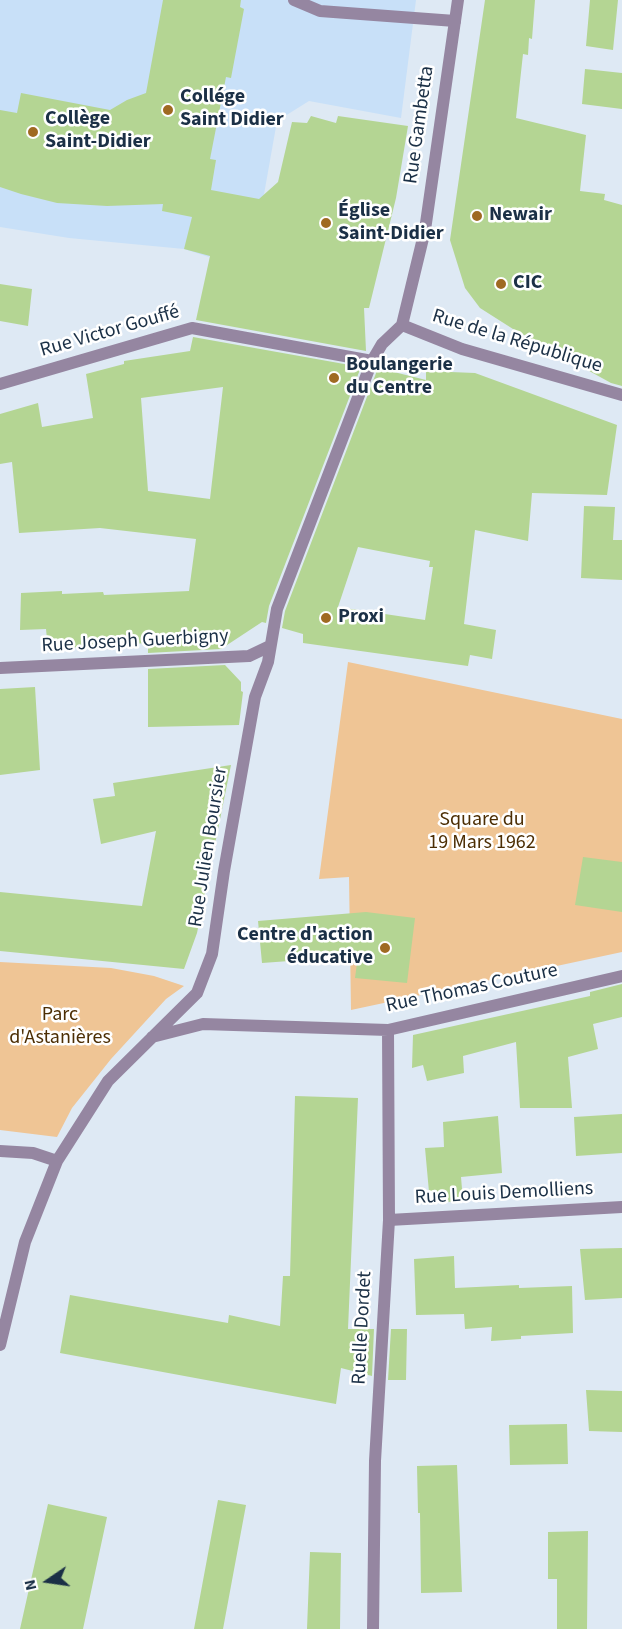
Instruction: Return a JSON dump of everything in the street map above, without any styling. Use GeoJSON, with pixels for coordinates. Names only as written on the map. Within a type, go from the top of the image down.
{"type":"FeatureCollection","features":[{"type":"Feature","properties":{"kind":"street"},"geometry":{"type":"LineString","coordinates":[[294,0],[320,11],[454,21]]}},
{"type":"Feature","properties":{"kind":"street","name":"Rue Gambetta"},"geometry":{"type":"LineString","coordinates":[[402,325],[425,230],[454,21],[459,0]]}},
{"type":"Feature","properties":{"kind":"street","name":"Rue Julien Boursier"},"geometry":{"type":"LineString","coordinates":[[0,1345],[25,1242],[57,1161],[108,1081],[197,993],[212,954],[224,871],[255,697],[268,662],[277,609],[372,361],[382,344],[402,325]]}},
{"type":"Feature","properties":{"kind":"street","name":"Rue de la République"},"geometry":{"type":"LineString","coordinates":[[402,325],[462,349],[622,395]]}},
{"type":"Feature","properties":{"kind":"street","name":"Rue Victor Gouffé"},"geometry":{"type":"LineString","coordinates":[[0,384],[192,328],[372,361]]}},
{"type":"Feature","properties":{"kind":"street","name":"Rue Joseph Guerbigny"},"geometry":{"type":"LineString","coordinates":[[0,668],[249,656],[270,646]]}},
{"type":"Feature","properties":{"kind":"street","name":"Rue Thomas Couture"},"geometry":{"type":"LineString","coordinates":[[151,1037],[203,1024],[388,1030],[622,976]]}},
{"type":"Feature","properties":{"kind":"street","name":"Ruelle Dordet"},"geometry":{"type":"LineString","coordinates":[[373,1629],[375,1461],[389,1220],[388,1030]]}},
{"type":"Feature","properties":{"kind":"street"},"geometry":{"type":"LineString","coordinates":[[0,1151],[33,1153],[57,1161]]}},
{"type":"Feature","properties":{"kind":"street","name":"Rue Louis Demolliens"},"geometry":{"type":"LineString","coordinates":[[389,1220],[622,1207]]}},
{"type":"Feature","properties":{"kind":"shaded area"},"geometry":{"type":"Polygon","coordinates":[[[0,0],[416,0],[401,118],[309,101],[277,121],[263,200],[213,249],[209,257],[184,249],[69,238],[0,227],[0,0]]]}},
{"type":"Feature","properties":{"kind":"green space","name":"Square du 19 Mars 1962"},"geometry":{"type":"Polygon","coordinates":[[[348,662],[622,719],[622,952],[351,1010],[349,877],[319,879],[348,662]]]}},
{"type":"Feature","properties":{"kind":"green space","name":"Parc d'Astanières"},"geometry":{"type":"Polygon","coordinates":[[[0,962],[111,968],[154,976],[184,986],[166,999],[111,1059],[72,1108],[57,1137],[0,1130],[0,962]]]}},
{"type":"Feature","properties":{"kind":"building"},"geometry":{"type":"Polygon","coordinates":[[[163,0],[241,0],[240,7],[244,9],[231,78],[226,77],[210,159],[216,160],[211,190],[259,199],[278,182],[292,122],[307,123],[311,116],[336,123],[338,116],[408,126],[396,198],[369,308],[364,308],[366,351],[196,320],[210,256],[184,249],[192,217],[162,211],[163,204],[107,206],[57,203],[0,187],[0,110],[17,113],[21,93],[110,110],[146,93],[163,0]]]}},
{"type":"Feature","properties":{"kind":"building"},"geometry":{"type":"Polygon","coordinates":[[[485,0],[535,0],[532,39],[529,38],[528,55],[523,54],[516,118],[586,135],[580,191],[605,194],[604,200],[622,205],[622,386],[611,383],[513,329],[480,308],[465,288],[450,240],[485,0]]]}},
{"type":"Feature","properties":{"kind":"building"},"geometry":{"type":"Polygon","coordinates":[[[590,0],[618,0],[613,50],[586,46],[590,0]]]}},
{"type":"Feature","properties":{"kind":"building"},"geometry":{"type":"Polygon","coordinates":[[[585,69],[622,73],[622,109],[582,104],[585,69]]]}},
{"type":"Feature","properties":{"kind":"building"},"geometry":{"type":"Polygon","coordinates":[[[0,284],[32,289],[28,326],[0,321],[0,284]]]}},
{"type":"Feature","properties":{"kind":"building"},"geometry":{"type":"Polygon","coordinates":[[[193,337],[361,367],[269,606],[266,623],[262,622],[221,649],[148,653],[148,643],[48,649],[46,629],[20,630],[21,593],[62,591],[62,594],[103,592],[104,595],[189,591],[196,539],[100,528],[19,533],[12,462],[0,464],[0,414],[38,403],[42,427],[93,418],[86,374],[124,364],[124,361],[190,351],[193,337]],[[223,387],[141,398],[148,491],[210,499],[223,387]]]}},
{"type":"Feature","properties":{"kind":"building"},"geometry":{"type":"Polygon","coordinates":[[[378,368],[426,380],[426,371],[475,373],[617,425],[607,495],[532,493],[528,541],[475,530],[464,624],[496,630],[492,659],[470,655],[468,666],[303,643],[303,634],[282,628],[285,611],[378,368]],[[358,547],[338,607],[425,620],[433,567],[429,567],[430,561],[358,547]]]}},
{"type":"Feature","properties":{"kind":"building"},"geometry":{"type":"Polygon","coordinates":[[[584,506],[615,507],[613,540],[622,540],[622,580],[581,578],[584,506]]]}},
{"type":"Feature","properties":{"kind":"building"},"geometry":{"type":"Polygon","coordinates":[[[225,665],[241,682],[243,692],[239,725],[148,727],[148,669],[225,665]]]}},
{"type":"Feature","properties":{"kind":"building"},"geometry":{"type":"Polygon","coordinates":[[[35,687],[40,770],[0,775],[0,689],[35,687]]]}},
{"type":"Feature","properties":{"kind":"building"},"geometry":{"type":"Polygon","coordinates":[[[231,765],[197,933],[184,969],[0,951],[0,892],[142,906],[156,831],[101,844],[93,799],[115,796],[113,783],[231,765]]]}},
{"type":"Feature","properties":{"kind":"building"},"geometry":{"type":"Polygon","coordinates":[[[583,857],[622,862],[622,912],[575,905],[583,857]]]}},
{"type":"Feature","properties":{"kind":"building"},"geometry":{"type":"Polygon","coordinates":[[[366,912],[415,918],[407,983],[355,978],[358,956],[262,963],[258,921],[366,912]]]}},
{"type":"Feature","properties":{"kind":"building"},"geometry":{"type":"Polygon","coordinates":[[[622,984],[622,1017],[593,1024],[598,1049],[568,1057],[572,1108],[520,1108],[516,1042],[463,1056],[464,1073],[427,1081],[423,1065],[412,1068],[413,1035],[590,996],[590,992],[622,984]]]}},
{"type":"Feature","properties":{"kind":"building"},"geometry":{"type":"Polygon","coordinates":[[[295,1096],[358,1098],[348,1329],[374,1329],[372,1376],[341,1368],[336,1404],[60,1353],[70,1295],[228,1323],[229,1315],[280,1326],[283,1276],[290,1276],[295,1096]]]}},
{"type":"Feature","properties":{"kind":"building"},"geometry":{"type":"Polygon","coordinates":[[[622,1114],[622,1153],[576,1156],[574,1117],[622,1114]]]}},
{"type":"Feature","properties":{"kind":"building"},"geometry":{"type":"Polygon","coordinates":[[[498,1116],[502,1173],[461,1177],[463,1201],[430,1203],[425,1148],[444,1147],[443,1122],[498,1116]]]}},
{"type":"Feature","properties":{"kind":"building"},"geometry":{"type":"Polygon","coordinates":[[[622,1248],[622,1298],[585,1300],[580,1249],[622,1248]]]}},
{"type":"Feature","properties":{"kind":"building"},"geometry":{"type":"Polygon","coordinates":[[[454,1256],[455,1288],[519,1285],[519,1288],[572,1286],[573,1333],[521,1336],[521,1339],[491,1341],[492,1327],[465,1329],[464,1314],[416,1315],[414,1259],[454,1256]]]}},
{"type":"Feature","properties":{"kind":"building"},"geometry":{"type":"Polygon","coordinates":[[[391,1329],[407,1329],[406,1380],[388,1380],[391,1329]]]}},
{"type":"Feature","properties":{"kind":"building"},"geometry":{"type":"Polygon","coordinates":[[[586,1390],[622,1391],[622,1432],[589,1431],[586,1390]]]}},
{"type":"Feature","properties":{"kind":"building"},"geometry":{"type":"Polygon","coordinates":[[[567,1424],[568,1464],[510,1465],[509,1425],[567,1424]]]}},
{"type":"Feature","properties":{"kind":"building"},"geometry":{"type":"Polygon","coordinates":[[[457,1465],[462,1592],[421,1593],[417,1466],[457,1465]]]}},
{"type":"Feature","properties":{"kind":"building"},"geometry":{"type":"Polygon","coordinates":[[[218,1500],[246,1505],[223,1629],[194,1629],[218,1500]]]}},
{"type":"Feature","properties":{"kind":"building"},"geometry":{"type":"Polygon","coordinates":[[[48,1504],[107,1517],[83,1629],[20,1629],[48,1504]]]}},
{"type":"Feature","properties":{"kind":"building"},"geometry":{"type":"Polygon","coordinates":[[[588,1531],[587,1629],[557,1629],[557,1579],[548,1579],[548,1532],[588,1531]]]}},
{"type":"Feature","properties":{"kind":"building"},"geometry":{"type":"Polygon","coordinates":[[[310,1552],[341,1553],[340,1629],[307,1629],[310,1552]]]}},
{"type":"Feature","properties":{"kind":"place","name":"Collége Saint Didier"},"geometry":{"type":"Point","coordinates":[168,110]}},
{"type":"Feature","properties":{"kind":"place","name":"Collège Saint-Didier"},"geometry":{"type":"Point","coordinates":[33,132]}},
{"type":"Feature","properties":{"kind":"place","name":"Newair"},"geometry":{"type":"Point","coordinates":[477,216]}},
{"type":"Feature","properties":{"kind":"place","name":"Église Saint-Didier"},"geometry":{"type":"Point","coordinates":[326,223]}},
{"type":"Feature","properties":{"kind":"place","name":"CIC"},"geometry":{"type":"Point","coordinates":[501,284]}},
{"type":"Feature","properties":{"kind":"place","name":"Boulangerie du Centre"},"geometry":{"type":"Point","coordinates":[334,378]}},
{"type":"Feature","properties":{"kind":"place","name":"Proxi"},"geometry":{"type":"Point","coordinates":[326,618]}},
{"type":"Feature","properties":{"kind":"place","name":"Centre d'action éducative"},"geometry":{"type":"Point","coordinates":[385,948]}}]}
